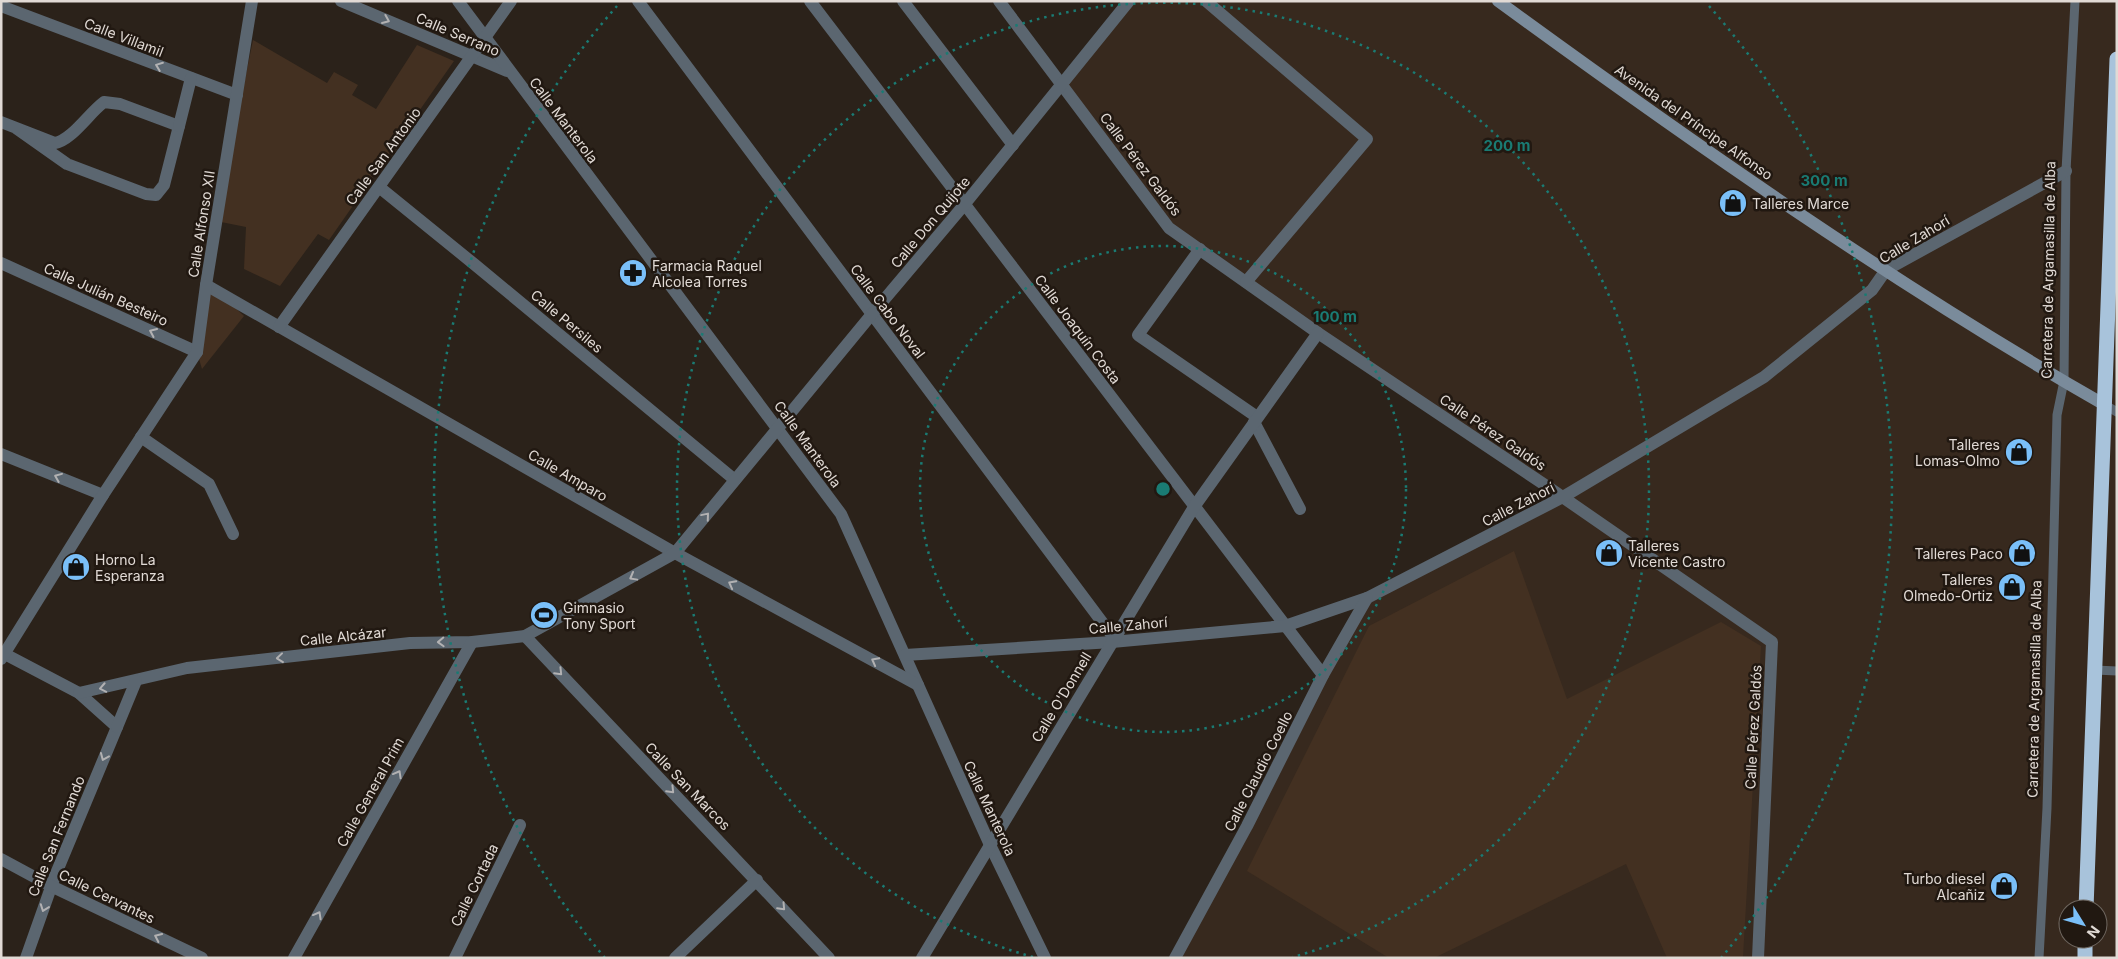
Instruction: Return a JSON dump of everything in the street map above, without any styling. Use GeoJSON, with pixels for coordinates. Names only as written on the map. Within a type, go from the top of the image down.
{"type":"FeatureCollection","features":[{"type":"Feature","properties":{"kind":"highway"},"geometry":{"type":"LineString","coordinates":[[2086,899],[2095,670],[2111,409],[2117,59]]}},
{"type":"Feature","properties":{"kind":"street","name":"Calle Alfonso XII"},"geometry":{"type":"LineString","coordinates":[[2,655],[103,495],[198,352],[206,285],[252,1]]}},
{"type":"Feature","properties":{"kind":"street","name":"Calle Serrano"},"geometry":{"type":"LineString","coordinates":[[341,1],[508,71]]}},
{"type":"Feature","properties":{"kind":"street","name":"Calle Manterola"},"geometry":{"type":"LineString","coordinates":[[458,1],[484,40],[779,429],[841,514],[990,845],[1045,958]]}},
{"type":"Feature","properties":{"kind":"street","name":"Calle San Antonio"},"geometry":{"type":"LineString","coordinates":[[279,327],[512,1]]}},
{"type":"Feature","properties":{"kind":"street","name":"Calle Cabo Noval"},"geometry":{"type":"LineString","coordinates":[[638,1],[1113,640]]}},
{"type":"Feature","properties":{"kind":"street","name":"Calle Joaquín Costa"},"geometry":{"type":"LineString","coordinates":[[810,1],[964,206],[1323,675]]}},
{"type":"Feature","properties":{"kind":"street"},"geometry":{"type":"LineString","coordinates":[[903,1],[1013,145]]}},
{"type":"Feature","properties":{"kind":"street","name":"Calle Pérez Galdós"},"geometry":{"type":"LineString","coordinates":[[999,1],[1169,228],[1318,333],[1563,497],[1772,642],[1758,958]]}},
{"type":"Feature","properties":{"kind":"street","name":"Calle Don Quijote"},"geometry":{"type":"LineString","coordinates":[[675,553],[872,314],[964,206],[1129,1]]}},
{"type":"Feature","properties":{"kind":"street"},"geometry":{"type":"LineString","coordinates":[[1206,1],[1366,139],[1246,282]]}},
{"type":"Feature","properties":{"kind":"street","name":"Avenida del Príncipe Alfonso"},"geometry":{"type":"LineString","coordinates":[[1498,1],[1668,124],[1886,270],[2111,409]]}},
{"type":"Feature","properties":{"kind":"street","name":"Calle Villamil"},"geometry":{"type":"LineString","coordinates":[[1,6],[237,95]]}},
{"type":"Feature","properties":{"kind":"street"},"geometry":{"type":"LineString","coordinates":[[16,128],[67,164],[146,194],[156,195],[164,185],[191,78]]}},
{"type":"Feature","properties":{"kind":"street"},"geometry":{"type":"LineString","coordinates":[[1,122],[55,143],[62,141],[92,110],[104,102],[120,104],[179,126]]}},
{"type":"Feature","properties":{"kind":"street","name":"Calle Zahorí"},"geometry":{"type":"LineString","coordinates":[[905,655],[1285,626],[1367,598],[1563,497],[1764,377],[1872,290],[1886,270],[2066,171]]}},
{"type":"Feature","properties":{"kind":"street","name":"Calle Persiles"},"geometry":{"type":"LineString","coordinates":[[379,187],[735,480]]}},
{"type":"Feature","properties":{"kind":"street"},"geometry":{"type":"LineString","coordinates":[[1200,249],[1138,335],[1255,419],[1300,509]]}},
{"type":"Feature","properties":{"kind":"street","name":"Calle Julián Besteiro"},"geometry":{"type":"LineString","coordinates":[[1,264],[198,352]]}},
{"type":"Feature","properties":{"kind":"street","name":"Calle Amparo"},"geometry":{"type":"LineString","coordinates":[[206,285],[675,553],[918,685]]}},
{"type":"Feature","properties":{"kind":"street","name":"Calle O'Donnell"},"geometry":{"type":"LineString","coordinates":[[922,958],[1194,507],[1318,333]]}},
{"type":"Feature","properties":{"kind":"street"},"geometry":{"type":"LineString","coordinates":[[141,437],[209,484],[233,534]]}},
{"type":"Feature","properties":{"kind":"street"},"geometry":{"type":"LineString","coordinates":[[1,454],[103,495]]}},
{"type":"Feature","properties":{"kind":"street","name":"Calle Alcázar"},"geometry":{"type":"LineString","coordinates":[[79,693],[187,668],[410,643],[472,642],[525,636],[675,553]]}},
{"type":"Feature","properties":{"kind":"street","name":"Calle Claudio Coello"},"geometry":{"type":"LineString","coordinates":[[1175,958],[1247,826],[1323,675],[1367,598]]}},
{"type":"Feature","properties":{"kind":"street","name":"Calle San Marcos"},"geometry":{"type":"LineString","coordinates":[[525,636],[829,958]]}},
{"type":"Feature","properties":{"kind":"street","name":"Calle General Prim"},"geometry":{"type":"LineString","coordinates":[[294,958],[472,642]]}},
{"type":"Feature","properties":{"kind":"street"},"geometry":{"type":"LineString","coordinates":[[2,655],[79,693],[117,727]]}},
{"type":"Feature","properties":{"kind":"street","name":"Calle San Fernando"},"geometry":{"type":"LineString","coordinates":[[26,958],[51,886],[136,681]]}},
{"type":"Feature","properties":{"kind":"street","name":"Calle Cortada"},"geometry":{"type":"LineString","coordinates":[[455,958],[520,825]]}},
{"type":"Feature","properties":{"kind":"street","name":"Calle Cervantes"},"geometry":{"type":"LineString","coordinates":[[1,860],[202,958]]}},
{"type":"Feature","properties":{"kind":"street"},"geometry":{"type":"LineString","coordinates":[[675,958],[757,880]]}},
{"type":"Feature","properties":{"kind":"lane","name":"Carretera de Argamasilla de Alba"},"geometry":{"type":"LineString","coordinates":[[2039,958],[2047,808],[2057,415],[2064,381],[2066,171],[2075,1]]}},
{"type":"Feature","properties":{"kind":"lane"},"geometry":{"type":"LineString","coordinates":[[2095,670],[2117,671]]}},
{"type":"Feature","properties":{"kind":"shaded area"},"geometry":{"type":"Polygon","coordinates":[[[1129,1],[2117,1],[2117,958],[1175,958],[1367,598],[1562,497],[1169,228],[1062,83],[1129,1]]]}},
{"type":"Feature","properties":{"kind":"shaded area"},"geometry":{"type":"Polygon","coordinates":[[[253,40],[327,83],[334,72],[358,85],[352,95],[376,109],[417,45],[454,61],[329,240],[318,234],[280,286],[244,269],[246,227],[221,222],[240,104],[253,40]]]}},
{"type":"Feature","properties":{"kind":"shaded area"},"geometry":{"type":"Polygon","coordinates":[[[206,285],[219,293],[244,316],[202,369],[197,352],[206,285]]]}},
{"type":"Feature","properties":{"kind":"shaded area"},"geometry":{"type":"Polygon","coordinates":[[[1514,551],[1567,699],[1721,622],[1761,646],[1743,957],[1667,958],[1626,864],[1434,958],[1389,958],[1247,871],[1369,626],[1514,551]]]}},
{"type":"Feature","properties":{"kind":"place","name":"Talleres Marce"},"geometry":{"type":"Point","coordinates":[1733,203]}},
{"type":"Feature","properties":{"kind":"place","name":"Farmacia Raquel Alcolea Torres"},"geometry":{"type":"Point","coordinates":[633,273]}},
{"type":"Feature","properties":{"kind":"place","name":"Talleres Lomas-Olmo"},"geometry":{"type":"Point","coordinates":[2019,452]}},
{"type":"Feature","properties":{"kind":"place","name":"Talleres Vicente Castro"},"geometry":{"type":"Point","coordinates":[1609,553]}},
{"type":"Feature","properties":{"kind":"place","name":"Talleres Paco"},"geometry":{"type":"Point","coordinates":[2022,553]}},
{"type":"Feature","properties":{"kind":"place","name":"Horno La Esperanza"},"geometry":{"type":"Point","coordinates":[76,567]}},
{"type":"Feature","properties":{"kind":"place","name":"Talleres Olmedo-Ortiz"},"geometry":{"type":"Point","coordinates":[2012,587]}},
{"type":"Feature","properties":{"kind":"place","name":"Gimnasio Tony Sport"},"geometry":{"type":"Point","coordinates":[544,615]}},
{"type":"Feature","properties":{"kind":"place","name":"Turbo diesel Alcañiz"},"geometry":{"type":"Point","coordinates":[2004,886]}}]}
